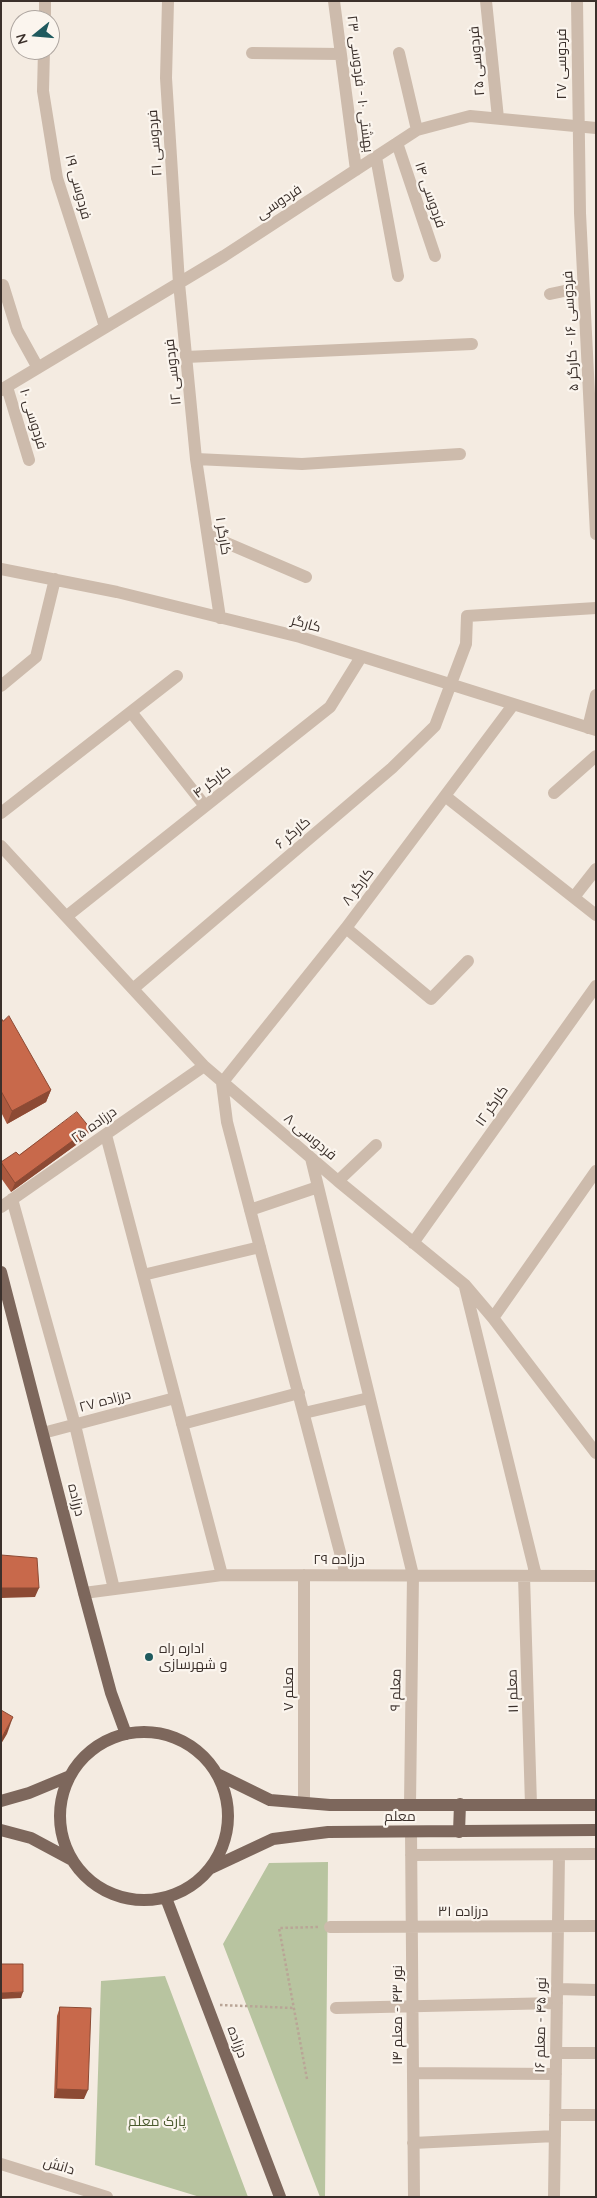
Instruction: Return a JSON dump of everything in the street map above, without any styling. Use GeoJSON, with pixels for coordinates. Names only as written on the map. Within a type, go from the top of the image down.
{"type":"FeatureCollection","features":[{"type":"Feature","properties":{"kind":"main road","name":"درزاده"},"geometry":{"type":"LineString","coordinates":[[1,1272],[111,1693],[126,1734]]}},
{"type":"Feature","properties":{"kind":"main road"},"geometry":{"type":"LineString","coordinates":[[147,1732],[168,1735],[188,1744],[199,1753],[217,1774],[226,1797],[228,1822],[223,1846],[211,1868],[186,1890],[166,1898],[145,1901],[131,1900],[103,1891],[86,1877],[72,1860],[63,1840],[60,1819],[62,1797],[70,1776],[80,1761],[93,1749],[109,1739],[126,1734],[147,1732]]}},
{"type":"Feature","properties":{"kind":"main road","name":"معلم"},"geometry":{"type":"LineString","coordinates":[[217,1774],[270,1800],[304,1803],[596,1805]]}},
{"type":"Feature","properties":{"kind":"main road"},"geometry":{"type":"LineString","coordinates":[[1,1801],[70,1776]]}},
{"type":"Feature","properties":{"kind":"main road"},"geometry":{"type":"LineString","coordinates":[[459,1832],[460,1804]]}},
{"type":"Feature","properties":{"kind":"main road"},"geometry":{"type":"LineString","coordinates":[[1,1830],[31,1838],[72,1860]]}},
{"type":"Feature","properties":{"kind":"main road","name":"معلم"},"geometry":{"type":"LineString","coordinates":[[211,1868],[273,1839],[328,1832],[596,1830]]}},
{"type":"Feature","properties":{"kind":"main road","name":"درزاده"},"geometry":{"type":"LineString","coordinates":[[166,1898],[280,2197]]}},
{"type":"Feature","properties":{"kind":"street","name":"فردوسی ۲۱"},"geometry":{"type":"LineString","coordinates":[[168,1],[166,78],[179,283]]}},
{"type":"Feature","properties":{"kind":"street","name":"بهشتی ۱۰ - فردوسی ۲۳"},"geometry":{"type":"LineString","coordinates":[[334,1],[356,170]]}},
{"type":"Feature","properties":{"kind":"street","name":"فردوسی ۲۵"},"geometry":{"type":"LineString","coordinates":[[486,1],[498,118]]}},
{"type":"Feature","properties":{"kind":"street","name":"فردوسی ۲۷"},"geometry":{"type":"LineString","coordinates":[[578,127],[579,2]]}},
{"type":"Feature","properties":{"kind":"street"},"geometry":{"type":"LineString","coordinates":[[252,53],[341,54]]}},
{"type":"Feature","properties":{"kind":"street"},"geometry":{"type":"LineString","coordinates":[[399,53],[417,130]]}},
{"type":"Feature","properties":{"kind":"street","name":"فردوسی ۱۹"},"geometry":{"type":"LineString","coordinates":[[44,60],[43,91],[57,178],[105,327]]}},
{"type":"Feature","properties":{"kind":"street","name":"فردوسی"},"geometry":{"type":"LineString","coordinates":[[4,388],[179,283],[417,130],[470,116],[596,128]]}},
{"type":"Feature","properties":{"kind":"street","name":"فردوسی ۱۶ - کارگر ۵"},"geometry":{"type":"LineString","coordinates":[[578,127],[584,287],[591,330],[596,534]]}},
{"type":"Feature","properties":{"kind":"street","name":"فردوسی ۱۴"},"geometry":{"type":"LineString","coordinates":[[397,143],[435,256]]}},
{"type":"Feature","properties":{"kind":"street"},"geometry":{"type":"LineString","coordinates":[[376,156],[398,276]]}},
{"type":"Feature","properties":{"kind":"street","name":"فردوسی ۱۲"},"geometry":{"type":"LineString","coordinates":[[179,283],[196,459]]}},
{"type":"Feature","properties":{"kind":"street"},"geometry":{"type":"LineString","coordinates":[[3,285],[17,330],[38,368]]}},
{"type":"Feature","properties":{"kind":"street"},"geometry":{"type":"LineString","coordinates":[[550,294],[584,287]]}},
{"type":"Feature","properties":{"kind":"street"},"geometry":{"type":"LineString","coordinates":[[186,357],[472,344]]}},
{"type":"Feature","properties":{"kind":"street","name":"فردوسی ۱۰"},"geometry":{"type":"LineString","coordinates":[[4,388],[29,460]]}},
{"type":"Feature","properties":{"kind":"street"},"geometry":{"type":"LineString","coordinates":[[196,459],[302,464],[460,454]]}},
{"type":"Feature","properties":{"kind":"street","name":"کارگر ۱"},"geometry":{"type":"LineString","coordinates":[[196,459],[220,618]]}},
{"type":"Feature","properties":{"kind":"street"},"geometry":{"type":"LineString","coordinates":[[208,535],[306,577]]}},
{"type":"Feature","properties":{"kind":"street","name":"کارگر"},"geometry":{"type":"LineString","coordinates":[[1,569],[54,579],[300,637],[592,729]]}},
{"type":"Feature","properties":{"kind":"street"},"geometry":{"type":"LineString","coordinates":[[1,686],[36,657],[54,579]]}},
{"type":"Feature","properties":{"kind":"street","name":"کارگر ۶"},"geometry":{"type":"LineString","coordinates":[[134,988],[392,768],[435,726],[466,644],[467,616],[596,608]]}},
{"type":"Feature","properties":{"kind":"street","name":"کارگر ۴"},"geometry":{"type":"LineString","coordinates":[[67,916],[330,707],[361,656]]}},
{"type":"Feature","properties":{"kind":"street"},"geometry":{"type":"LineString","coordinates":[[1,813],[177,676]]}},
{"type":"Feature","properties":{"kind":"street"},"geometry":{"type":"LineString","coordinates":[[592,729],[596,695]]}},
{"type":"Feature","properties":{"kind":"street","name":"کارگر ۸"},"geometry":{"type":"LineString","coordinates":[[222,1083],[346,928],[513,704]]}},
{"type":"Feature","properties":{"kind":"street"},"geometry":{"type":"LineString","coordinates":[[131,712],[205,806]]}},
{"type":"Feature","properties":{"kind":"street"},"geometry":{"type":"LineString","coordinates":[[554,793],[596,756]]}},
{"type":"Feature","properties":{"kind":"street"},"geometry":{"type":"LineString","coordinates":[[445,796],[596,914]]}},
{"type":"Feature","properties":{"kind":"street","name":"فردوسی ۸"},"geometry":{"type":"LineString","coordinates":[[1,846],[204,1066],[338,1181],[465,1285],[493,1318],[596,1453]]}},
{"type":"Feature","properties":{"kind":"street"},"geometry":{"type":"LineString","coordinates":[[574,897],[596,869]]}},
{"type":"Feature","properties":{"kind":"street"},"geometry":{"type":"LineString","coordinates":[[346,928],[431,999],[468,961]]}},
{"type":"Feature","properties":{"kind":"street","name":"کارگر ۱۲"},"geometry":{"type":"LineString","coordinates":[[413,1243],[596,986]]}},
{"type":"Feature","properties":{"kind":"street","name":"درزاده ۲۵"},"geometry":{"type":"LineString","coordinates":[[1,1207],[204,1066]]}},
{"type":"Feature","properties":{"kind":"street"},"geometry":{"type":"LineString","coordinates":[[222,1083],[227,1122],[346,1575]]}},
{"type":"Feature","properties":{"kind":"street"},"geometry":{"type":"LineString","coordinates":[[106,1135],[222,1574]]}},
{"type":"Feature","properties":{"kind":"street"},"geometry":{"type":"LineString","coordinates":[[338,1181],[376,1145]]}},
{"type":"Feature","properties":{"kind":"street","name":"معلم ۹"},"geometry":{"type":"LineString","coordinates":[[311,1158],[413,1576],[410,1804]]}},
{"type":"Feature","properties":{"kind":"street"},"geometry":{"type":"LineString","coordinates":[[493,1318],[596,1171]]}},
{"type":"Feature","properties":{"kind":"street"},"geometry":{"type":"LineString","coordinates":[[250,1210],[318,1188]]}},
{"type":"Feature","properties":{"kind":"street"},"geometry":{"type":"LineString","coordinates":[[12,1199],[75,1425],[114,1589]]}},
{"type":"Feature","properties":{"kind":"street"},"geometry":{"type":"LineString","coordinates":[[143,1275],[260,1247]]}},
{"type":"Feature","properties":{"kind":"street","name":"معلم ۱۱"},"geometry":{"type":"LineString","coordinates":[[465,1285],[530,1576],[531,1805]]}},
{"type":"Feature","properties":{"kind":"street"},"geometry":{"type":"LineString","coordinates":[[182,1424],[298,1393]]}},
{"type":"Feature","properties":{"kind":"street","name":"درزاده ۲۷"},"geometry":{"type":"LineString","coordinates":[[43,1433],[175,1398]]}},
{"type":"Feature","properties":{"kind":"street"},"geometry":{"type":"LineString","coordinates":[[304,1413],[369,1398]]}},
{"type":"Feature","properties":{"kind":"street","name":"درزاده ۲۹"},"geometry":{"type":"LineString","coordinates":[[84,1593],[222,1574],[596,1576]]}},
{"type":"Feature","properties":{"kind":"street","name":"معلم ۷"},"geometry":{"type":"LineString","coordinates":[[304,1575],[304,1803]]}},
{"type":"Feature","properties":{"kind":"street","name":"نور ۴۳ - معلم ۱۴"},"geometry":{"type":"LineString","coordinates":[[411,1832],[414,2197]]}},
{"type":"Feature","properties":{"kind":"street","name":"نور ۴۵ - معلم ۱۶"},"geometry":{"type":"LineString","coordinates":[[554,2197],[559,1854]]}},
{"type":"Feature","properties":{"kind":"street"},"geometry":{"type":"LineString","coordinates":[[411,1855],[596,1854]]}},
{"type":"Feature","properties":{"kind":"street","name":"درزاده ۳۱"},"geometry":{"type":"LineString","coordinates":[[330,1927],[558,1928],[596,1926]]}},
{"type":"Feature","properties":{"kind":"street"},"geometry":{"type":"LineString","coordinates":[[557,1989],[596,1990]]}},
{"type":"Feature","properties":{"kind":"street"},"geometry":{"type":"LineString","coordinates":[[336,2008],[557,2003]]}},
{"type":"Feature","properties":{"kind":"street"},"geometry":{"type":"LineString","coordinates":[[556,2053],[596,2053]]}},
{"type":"Feature","properties":{"kind":"street"},"geometry":{"type":"LineString","coordinates":[[413,2073],[556,2074]]}},
{"type":"Feature","properties":{"kind":"street"},"geometry":{"type":"LineString","coordinates":[[555,2115],[596,2115]]}},
{"type":"Feature","properties":{"kind":"street"},"geometry":{"type":"LineString","coordinates":[[414,2143],[555,2136]]}},
{"type":"Feature","properties":{"kind":"street","name":"دانش"},"geometry":{"type":"LineString","coordinates":[[1,2164],[80,2193],[107,2197]]}},
{"type":"Feature","properties":{"kind":"path"},"geometry":{"type":"LineString","coordinates":[[307,2079],[279,1928],[330,1927]]}},
{"type":"Feature","properties":{"kind":"path"},"geometry":{"type":"LineString","coordinates":[[206,2004],[294,2008]]}},
{"type":"Feature","properties":{"kind":"green space"},"geometry":{"type":"Polygon","coordinates":[[[328,1862],[325,2197],[320,2197],[223,1944],[269,1863],[328,1862]]]}},
{"type":"Feature","properties":{"kind":"green space","name":"پارک معلم"},"geometry":{"type":"Polygon","coordinates":[[[165,1976],[248,2197],[200,2197],[95,2165],[101,1981],[165,1976]]]}},
{"type":"Feature","properties":{"kind":"building"},"geometry":{"type":"Polygon","coordinates":[[[9,1016],[51,1090],[12,1111],[1,1091],[1,1018],[3,1021],[9,1016]]]}},
{"type":"Feature","properties":{"kind":"building"},"geometry":{"type":"Polygon","coordinates":[[[77,1112],[90,1128],[15,1183],[1,1162],[16,1152],[19,1155],[77,1112]]]}},
{"type":"Feature","properties":{"kind":"building"},"geometry":{"type":"Polygon","coordinates":[[[1,1555],[37,1558],[39,1588],[1,1588],[1,1555]]]}},
{"type":"Feature","properties":{"kind":"building"},"geometry":{"type":"Polygon","coordinates":[[[1,1710],[13,1717],[1,1739],[1,1710]]]}},
{"type":"Feature","properties":{"kind":"building"},"geometry":{"type":"Polygon","coordinates":[[[1,1964],[23,1964],[23,1992],[1,1993],[1,1964]]]}},
{"type":"Feature","properties":{"kind":"building"},"geometry":{"type":"Polygon","coordinates":[[[60,2007],[91,2008],[88,2090],[57,2089],[60,2007]]]}},
{"type":"Feature","properties":{"kind":"place","name":"اداره راه و شهرسازی"},"geometry":{"type":"Point","coordinates":[149,1657]}}]}
